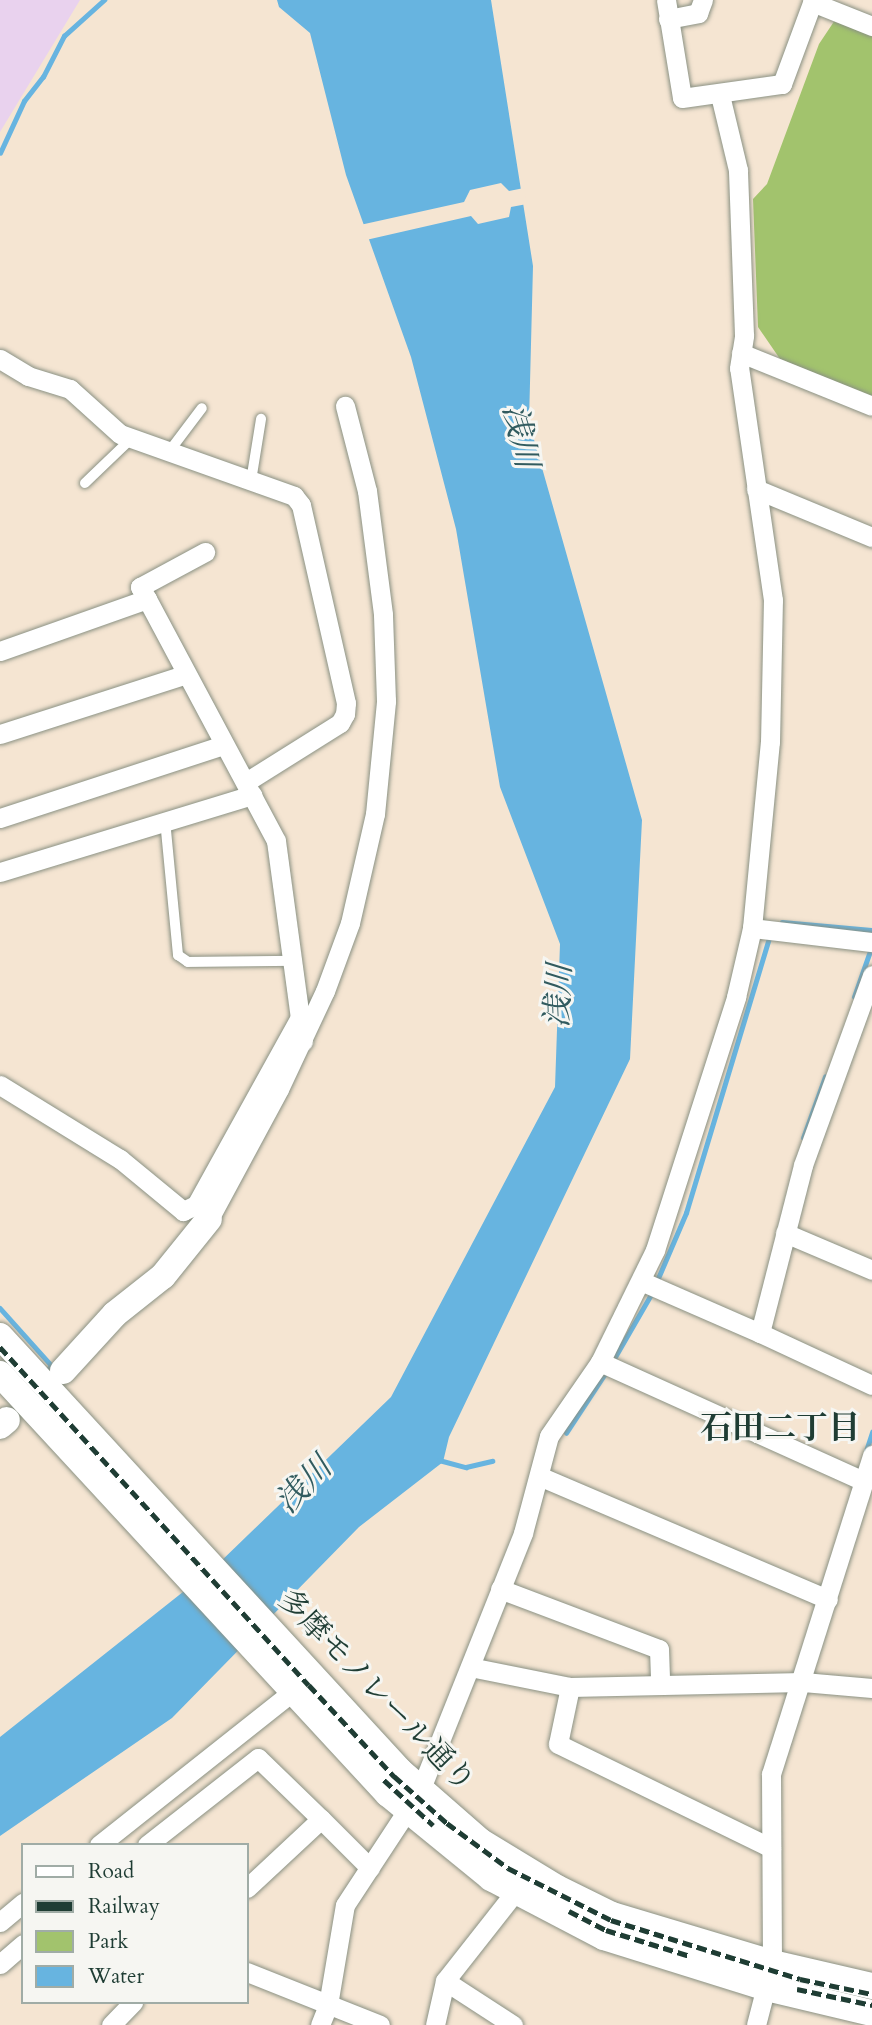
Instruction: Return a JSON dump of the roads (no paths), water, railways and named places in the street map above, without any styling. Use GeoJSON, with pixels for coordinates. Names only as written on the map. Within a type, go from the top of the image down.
{"type":"FeatureCollection","features":[{"type":"Feature","properties":{"kind":"main road"},"geometry":{"type":"LineString","coordinates":[[63,1371],[115,1314],[163,1276],[209,1219]]}},
{"type":"Feature","properties":{"kind":"main road","name":"多摩モノレール通り"},"geometry":{"type":"LineString","coordinates":[[0,1336],[6,1373],[63,1425],[414,1802],[515,1892],[604,1937],[769,1975],[872,1986]]}},
{"type":"Feature","properties":{"kind":"main road","name":"多摩モノレール通り"},"geometry":{"type":"LineString","coordinates":[[414,1802],[568,1893],[612,1914],[872,2013]]}},
{"type":"Feature","properties":{"kind":"street"},"geometry":{"type":"LineString","coordinates":[[703,0],[698,13],[667,10],[682,98],[720,95],[782,84],[813,1],[872,26]]}},
{"type":"Feature","properties":{"kind":"street"},"geometry":{"type":"LineString","coordinates":[[320,2025],[328,2005],[345,1905],[414,1802],[523,1533],[549,1436],[607,1366],[650,1285],[704,1101],[763,931],[774,672],[773,600],[739,368],[738,170],[720,95]]}},
{"type":"Feature","properties":{"kind":"street"},"geometry":{"type":"LineString","coordinates":[[741,353],[872,406]]}},
{"type":"Feature","properties":{"kind":"street"},"geometry":{"type":"LineString","coordinates":[[0,359],[28,376],[70,389],[120,434],[171,449],[294,496],[301,505],[346,703],[340,723],[249,789],[165,820],[0,872]]}},
{"type":"Feature","properties":{"kind":"street"},"geometry":{"type":"LineString","coordinates":[[209,1219],[304,1042],[350,923],[366,857],[386,701],[376,548],[345,406]]}},
{"type":"Feature","properties":{"kind":"street"},"geometry":{"type":"LineString","coordinates":[[756,489],[872,537]]}},
{"type":"Feature","properties":{"kind":"street"},"geometry":{"type":"LineString","coordinates":[[205,552],[140,587],[184,675],[276,841],[304,1042]]}},
{"type":"Feature","properties":{"kind":"street"},"geometry":{"type":"LineString","coordinates":[[0,650],[147,599]]}},
{"type":"Feature","properties":{"kind":"street"},"geometry":{"type":"LineString","coordinates":[[0,734],[184,675]]}},
{"type":"Feature","properties":{"kind":"street"},"geometry":{"type":"LineString","coordinates":[[0,818],[223,745]]}},
{"type":"Feature","properties":{"kind":"street"},"geometry":{"type":"LineString","coordinates":[[763,931],[872,942]]}},
{"type":"Feature","properties":{"kind":"street"},"geometry":{"type":"LineString","coordinates":[[760,1333],[803,1165],[864,1020],[872,975]]}},
{"type":"Feature","properties":{"kind":"street"},"geometry":{"type":"LineString","coordinates":[[0,1085],[120,1159],[176,1209],[183,1211],[196,1205],[300,1017]]}},
{"type":"Feature","properties":{"kind":"street"},"geometry":{"type":"LineString","coordinates":[[785,1233],[870,1263]]}},
{"type":"Feature","properties":{"kind":"street"},"geometry":{"type":"LineString","coordinates":[[650,1285],[872,1385]]}},
{"type":"Feature","properties":{"kind":"street"},"geometry":{"type":"LineString","coordinates":[[607,1366],[864,1481]]}},
{"type":"Feature","properties":{"kind":"street"},"geometry":{"type":"LineString","coordinates":[[756,2025],[769,1975],[771,1774],[803,1682],[872,1455]]}},
{"type":"Feature","properties":{"kind":"street"},"geometry":{"type":"LineString","coordinates":[[539,1476],[828,1599]]}},
{"type":"Feature","properties":{"kind":"street"},"geometry":{"type":"LineString","coordinates":[[500,1588],[659,1649],[660,1685]]}},
{"type":"Feature","properties":{"kind":"street"},"geometry":{"type":"LineString","coordinates":[[470,1667],[570,1687],[803,1682],[872,1688]]}},
{"type":"Feature","properties":{"kind":"street"},"geometry":{"type":"LineString","coordinates":[[101,1843],[299,1681]]}},
{"type":"Feature","properties":{"kind":"street"},"geometry":{"type":"LineString","coordinates":[[570,1687],[558,1744],[771,1848]]}},
{"type":"Feature","properties":{"kind":"street"},"geometry":{"type":"LineString","coordinates":[[150,1843],[258,1758],[370,1868]]}},
{"type":"Feature","properties":{"kind":"street"},"geometry":{"type":"LineString","coordinates":[[248,1887],[321,1819]]}},
{"type":"Feature","properties":{"kind":"street"},"geometry":{"type":"LineString","coordinates":[[435,2025],[445,1981],[515,1892]]}},
{"type":"Feature","properties":{"kind":"street"},"geometry":{"type":"LineString","coordinates":[[0,1922],[21,1905]]}},
{"type":"Feature","properties":{"kind":"street"},"geometry":{"type":"LineString","coordinates":[[0,1964],[21,1946]]}},
{"type":"Feature","properties":{"kind":"street"},"geometry":{"type":"LineString","coordinates":[[248,1972],[380,2025]]}},
{"type":"Feature","properties":{"kind":"street"},"geometry":{"type":"LineString","coordinates":[[445,1981],[513,2025]]}},
{"type":"Feature","properties":{"kind":"street"},"geometry":{"type":"LineString","coordinates":[[111,2025],[131,2004]]}},
{"type":"Feature","properties":{"kind":"lane"},"geometry":{"type":"LineString","coordinates":[[171,449],[202,408]]}},
{"type":"Feature","properties":{"kind":"lane"},"geometry":{"type":"LineString","coordinates":[[251,481],[261,419]]}},
{"type":"Feature","properties":{"kind":"lane"},"geometry":{"type":"LineString","coordinates":[[85,483],[132,437]]}},
{"type":"Feature","properties":{"kind":"lane"},"geometry":{"type":"LineString","coordinates":[[165,820],[178,955],[188,962],[292,961]]}},
{"type":"Feature","properties":{"kind":"water","name":"浅川"},"geometry":{"type":"Polygon","coordinates":[[[277,0],[491,0],[533,266],[529,422],[642,820],[630,1059],[449,1437],[443,1462],[359,1527],[172,1718],[0,1836],[0,1737],[217,1565],[391,1397],[555,1087],[560,944],[500,787],[456,529],[411,357],[346,175],[310,33],[279,7],[277,0]]]}},
{"type":"Feature","properties":{"kind":"waterway"},"geometry":{"type":"LineString","coordinates":[[0,153],[24,101],[43,77],[64,36],[104,0]]}},
{"type":"Feature","properties":{"kind":"waterway"},"geometry":{"type":"LineString","coordinates":[[782,922],[872,930]]}},
{"type":"Feature","properties":{"kind":"waterway"},"geometry":{"type":"LineString","coordinates":[[656,1283],[686,1213],[770,935]]}},
{"type":"Feature","properties":{"kind":"waterway"},"geometry":{"type":"LineString","coordinates":[[854,997],[869,954]]}},
{"type":"Feature","properties":{"kind":"waterway"},"geometry":{"type":"LineString","coordinates":[[803,1138],[825,1077]]}},
{"type":"Feature","properties":{"kind":"waterway"},"geometry":{"type":"LineString","coordinates":[[612,1362],[653,1291]]}},
{"type":"Feature","properties":{"kind":"waterway"},"geometry":{"type":"LineString","coordinates":[[0,1308],[52,1366],[49,1369]]}},
{"type":"Feature","properties":{"kind":"waterway"},"geometry":{"type":"LineString","coordinates":[[566,1433],[606,1372]]}},
{"type":"Feature","properties":{"kind":"waterway"},"geometry":{"type":"LineString","coordinates":[[866,1451],[872,1432]]}},
{"type":"Feature","properties":{"kind":"waterway"},"geometry":{"type":"LineString","coordinates":[[439,1460],[466,1467],[492,1461]]}},
{"type":"Feature","properties":{"kind":"railway"},"geometry":{"type":"LineString","coordinates":[[0,1347],[394,1776],[447,1823],[508,1868],[611,1920],[800,1979],[872,1994]]}},
{"type":"Feature","properties":{"kind":"railway"},"geometry":{"type":"LineString","coordinates":[[384,1780],[433,1825]]}},
{"type":"Feature","properties":{"kind":"railway"},"geometry":{"type":"LineString","coordinates":[[569,1911],[606,1930],[690,1956]]}},
{"type":"Feature","properties":{"kind":"railway"},"geometry":{"type":"LineString","coordinates":[[797,1989],[872,2005]]}},
{"type":"Feature","properties":{"kind":"district","name":"石田二丁目"},"geometry":{"type":"Point","coordinates":[780,1428]}}]}
